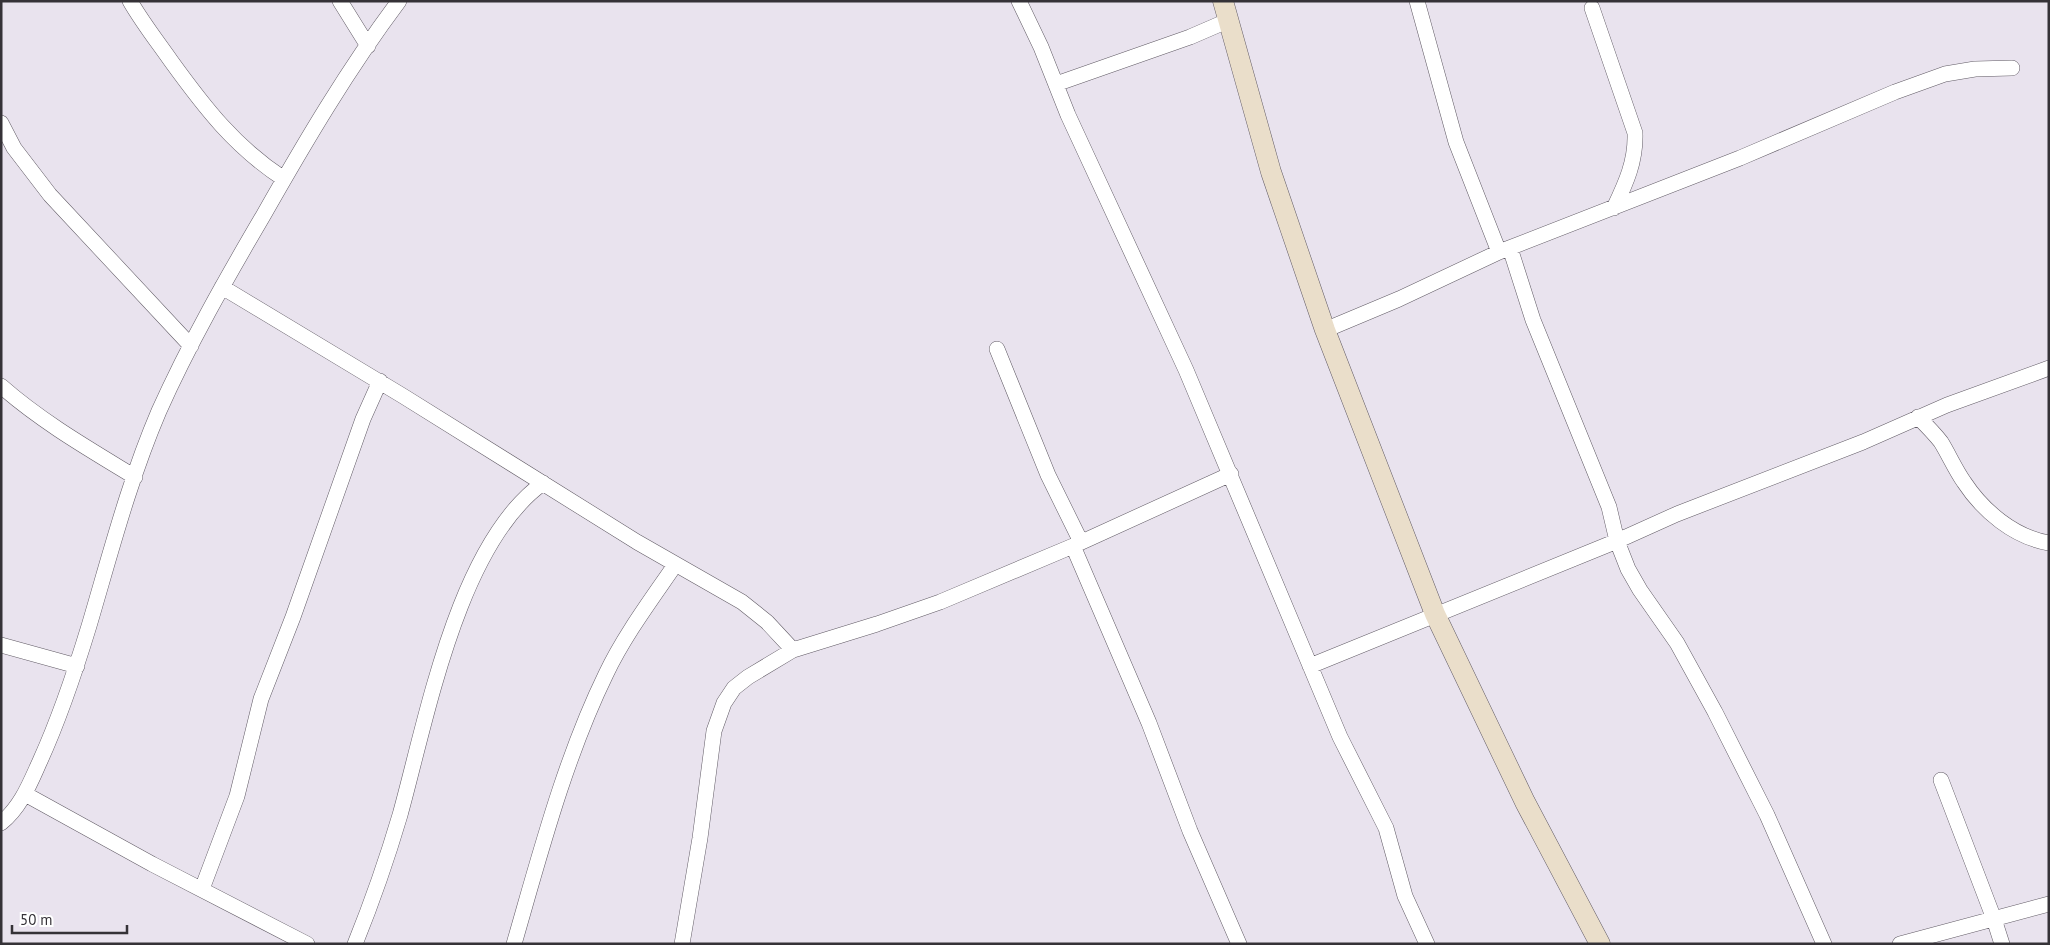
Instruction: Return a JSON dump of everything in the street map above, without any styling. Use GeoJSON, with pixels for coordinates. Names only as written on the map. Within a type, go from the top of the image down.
{"type":"FeatureCollection","features":[{"type":"Feature","properties":{"kind":"main road"},"geometry":{"type":"LineString","coordinates":[[1223,1],[1227,21],[1272,172],[1325,330],[1435,614],[1525,802],[1599,943]]}},
{"type":"Feature","properties":{"kind":"street"},"geometry":{"type":"LineString","coordinates":[[130,1],[215,120],[246,151],[284,179]]}},
{"type":"Feature","properties":{"kind":"street"},"geometry":{"type":"LineString","coordinates":[[340,1],[368,46]]}},
{"type":"Feature","properties":{"kind":"street"},"geometry":{"type":"LineString","coordinates":[[1,822],[16,809],[25,794],[62,708],[77,666],[135,477],[159,412],[222,288],[310,134],[399,1]]}},
{"type":"Feature","properties":{"kind":"street"},"geometry":{"type":"LineString","coordinates":[[1020,1],[1068,115],[1186,370],[1340,737],[1386,828],[1405,896],[1427,944]]}},
{"type":"Feature","properties":{"kind":"street"},"geometry":{"type":"LineString","coordinates":[[1417,1],[1456,142],[1504,250],[1609,507],[1617,541],[1628,569],[1640,590],[1677,643],[1724,728],[1795,876],[1824,944]]}},
{"type":"Feature","properties":{"kind":"street"},"geometry":{"type":"LineString","coordinates":[[1592,8],[1635,133],[1635,147],[1628,179],[1614,208]]}},
{"type":"Feature","properties":{"kind":"street"},"geometry":{"type":"LineString","coordinates":[[1056,84],[1190,37],[1227,21]]}},
{"type":"Feature","properties":{"kind":"street"},"geometry":{"type":"LineString","coordinates":[[1325,330],[1399,299],[1504,250],[1740,158],[1887,96],[1945,74],[1975,69],[2012,68]]}},
{"type":"Feature","properties":{"kind":"street"},"geometry":{"type":"LineString","coordinates":[[1,123],[14,148],[65,213],[191,346]]}},
{"type":"Feature","properties":{"kind":"street"},"geometry":{"type":"LineString","coordinates":[[222,288],[380,381],[675,565],[754,611],[793,650]]}},
{"type":"Feature","properties":{"kind":"street"},"geometry":{"type":"LineString","coordinates":[[998,349],[1149,723],[1190,831],[1239,944]]}},
{"type":"Feature","properties":{"kind":"street"},"geometry":{"type":"LineString","coordinates":[[1310,666],[1617,541],[1677,514],[1863,442],[1918,417],[2049,368]]}},
{"type":"Feature","properties":{"kind":"street"},"geometry":{"type":"LineString","coordinates":[[202,890],[237,796],[261,699],[293,617],[363,419],[380,381]]}},
{"type":"Feature","properties":{"kind":"street"},"geometry":{"type":"LineString","coordinates":[[1,386],[52,425],[135,477]]}},
{"type":"Feature","properties":{"kind":"street"},"geometry":{"type":"LineString","coordinates":[[1918,417],[1940,442],[1963,481],[1987,510],[2016,531],[2032,539],[2049,543]]}},
{"type":"Feature","properties":{"kind":"street"},"geometry":{"type":"LineString","coordinates":[[682,944],[718,718],[724,702],[734,688],[754,672],[793,650],[940,602],[1077,544],[1231,474]]}},
{"type":"Feature","properties":{"kind":"street"},"geometry":{"type":"LineString","coordinates":[[355,944],[371,905],[392,842],[431,698],[462,602],[501,527],[523,499],[543,483]]}},
{"type":"Feature","properties":{"kind":"street"},"geometry":{"type":"LineString","coordinates":[[514,944],[560,793],[594,699],[620,649],[675,565]]}},
{"type":"Feature","properties":{"kind":"street"},"geometry":{"type":"LineString","coordinates":[[1,645],[77,666]]}},
{"type":"Feature","properties":{"kind":"street"},"geometry":{"type":"LineString","coordinates":[[1941,780],[2002,944]]}},
{"type":"Feature","properties":{"kind":"street"},"geometry":{"type":"LineString","coordinates":[[25,794],[152,864],[307,944]]}},
{"type":"Feature","properties":{"kind":"street"},"geometry":{"type":"LineString","coordinates":[[1900,944],[2049,904]]}}]}
